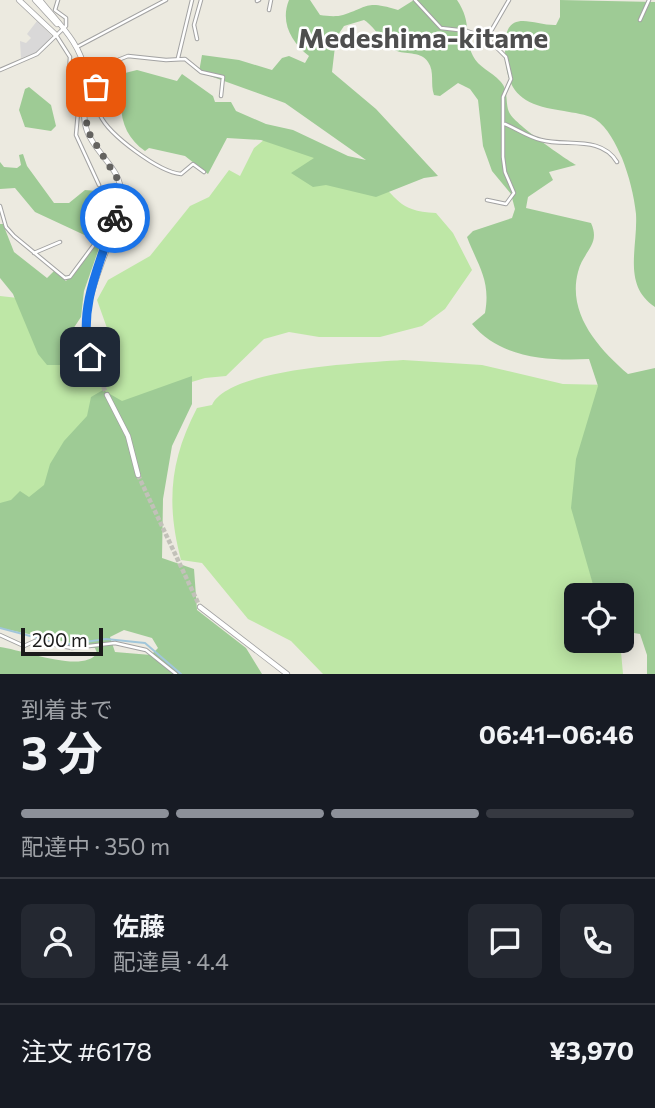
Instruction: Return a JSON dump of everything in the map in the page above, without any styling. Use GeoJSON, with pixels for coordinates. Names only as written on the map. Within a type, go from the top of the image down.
{"type":"FeatureCollection","features":[{"type":"Feature","properties":{"kind":"street"},"geometry":{"type":"LineString","coordinates":[[19,0],[56,35],[70,57],[71,82],[83,90],[97,92]]}},
{"type":"Feature","properties":{"kind":"street"},"geometry":{"type":"LineString","coordinates":[[37,0],[77,47],[97,92],[101,117],[124,143],[169,172],[181,174],[193,164],[204,172]]}},
{"type":"Feature","properties":{"kind":"street"},"geometry":{"type":"LineString","coordinates":[[0,70],[37,54],[63,29],[67,20],[56,12],[58,0]]}},
{"type":"Feature","properties":{"kind":"street"},"geometry":{"type":"LineString","coordinates":[[77,47],[166,0]]}},
{"type":"Feature","properties":{"kind":"street"},"geometry":{"type":"LineString","coordinates":[[178,58],[192,0]]}},
{"type":"Feature","properties":{"kind":"street"},"geometry":{"type":"LineString","coordinates":[[197,39],[194,25],[201,0]]}},
{"type":"Feature","properties":{"kind":"street"},"geometry":{"type":"LineString","coordinates":[[269,10],[271,0]]}},
{"type":"Feature","properties":{"kind":"street"},"geometry":{"type":"LineString","coordinates":[[415,0],[441,28],[487,38],[506,57],[510,83],[503,97],[503,157],[505,172],[514,193],[506,204],[487,200]]}},
{"type":"Feature","properties":{"kind":"street"},"geometry":{"type":"LineString","coordinates":[[487,38],[509,0]]}},
{"type":"Feature","properties":{"kind":"street"},"geometry":{"type":"LineString","coordinates":[[640,20],[649,0]]}},
{"type":"Feature","properties":{"kind":"street"},"geometry":{"type":"LineString","coordinates":[[88,73],[128,56],[185,59],[201,72],[223,77],[221,96]]}},
{"type":"Feature","properties":{"kind":"street"},"geometry":{"type":"LineString","coordinates":[[88,73],[76,135],[99,185]]}},
{"type":"Feature","properties":{"kind":"street"},"geometry":{"type":"LineString","coordinates":[[83,90],[87,130],[116,173],[121,188],[86,317],[90,357]]}},
{"type":"Feature","properties":{"kind":"street"},"geometry":{"type":"LineString","coordinates":[[505,124],[544,141],[589,144],[608,152],[617,162]]}},
{"type":"Feature","properties":{"kind":"street"},"geometry":{"type":"LineString","coordinates":[[0,206],[6,227],[34,253],[68,278],[102,234],[111,241],[131,211],[145,214]]}},
{"type":"Feature","properties":{"kind":"street"},"geometry":{"type":"LineString","coordinates":[[34,253],[60,242]]}},
{"type":"Feature","properties":{"kind":"street"},"geometry":{"type":"LineString","coordinates":[[107,395],[128,436],[138,475]]}},
{"type":"Feature","properties":{"kind":"street"},"geometry":{"type":"LineString","coordinates":[[200,607],[287,674]]}},
{"type":"Feature","properties":{"kind":"street"},"geometry":{"type":"LineString","coordinates":[[0,635],[24,646],[38,641],[72,649],[110,642],[140,648],[176,674]]}},
{"type":"Feature","properties":{"kind":"shaded area"},"geometry":{"type":"Polygon","coordinates":[[[37,21],[52,36],[38,52],[21,58],[20,41],[26,43],[31,38],[27,34],[37,21]]]}},
{"type":"Feature","properties":{"kind":"green space"},"geometry":{"type":"Polygon","coordinates":[[[289,0],[310,0],[320,15],[334,16],[373,5],[398,10],[414,0],[457,0],[465,16],[473,56],[503,85],[509,112],[519,124],[576,165],[549,172],[553,180],[528,197],[526,208],[591,223],[594,231],[593,243],[580,265],[576,287],[581,316],[597,342],[628,374],[655,368],[655,674],[647,674],[647,655],[640,634],[634,633],[634,583],[593,583],[571,508],[576,459],[598,386],[589,359],[541,358],[510,351],[483,335],[472,324],[485,313],[486,291],[467,237],[473,231],[512,218],[515,209],[511,194],[492,171],[483,146],[478,100],[470,89],[458,83],[440,96],[434,95],[431,70],[425,59],[392,49],[364,20],[344,26],[336,38],[332,72],[376,109],[438,176],[424,178],[376,197],[326,185],[313,187],[291,173],[314,158],[261,140],[227,138],[208,174],[185,156],[149,148],[145,151],[134,142],[127,131],[121,104],[105,78],[137,70],[177,81],[182,74],[213,96],[215,102],[231,102],[236,111],[266,124],[293,130],[348,156],[366,160],[285,103],[199,72],[202,55],[239,60],[272,70],[282,58],[289,56],[305,63],[309,56],[292,38],[287,24],[289,0]]]}},
{"type":"Feature","properties":{"kind":"green space"},"geometry":{"type":"Polygon","coordinates":[[[560,0],[655,2],[655,307],[638,288],[635,277],[634,200],[625,165],[611,137],[600,122],[591,117],[536,105],[526,100],[518,94],[508,75],[505,47],[510,26],[522,21],[556,25],[560,17],[560,0]]]}},
{"type":"Feature","properties":{"kind":"green space"},"geometry":{"type":"Polygon","coordinates":[[[29,87],[51,105],[56,126],[51,131],[25,127],[19,110],[25,89],[29,87]]]}},
{"type":"Feature","properties":{"kind":"green space"},"geometry":{"type":"Polygon","coordinates":[[[270,135],[363,172],[405,206],[436,213],[453,233],[472,270],[445,309],[422,326],[380,337],[319,337],[289,332],[264,339],[226,376],[205,378],[122,403],[49,488],[25,503],[0,509],[0,296],[27,299],[52,350],[96,354],[107,328],[97,300],[108,280],[150,256],[190,206],[209,197],[229,170],[240,176],[254,148],[270,135]]]}},
{"type":"Feature","properties":{"kind":"green space"},"geometry":{"type":"Polygon","coordinates":[[[23,154],[27,166],[54,203],[69,203],[85,190],[98,191],[105,201],[85,209],[81,224],[101,228],[93,239],[35,212],[15,188],[0,189],[0,162],[4,167],[17,168],[21,165],[19,155],[23,154]]]}},
{"type":"Feature","properties":{"kind":"green space"},"geometry":{"type":"Polygon","coordinates":[[[0,224],[3,224],[14,252],[47,278],[54,271],[66,281],[103,237],[84,291],[81,317],[67,338],[68,351],[61,365],[47,365],[38,354],[13,294],[0,278],[0,224]]]}},
{"type":"Feature","properties":{"kind":"green space"},"geometry":{"type":"Polygon","coordinates":[[[403,360],[482,365],[563,384],[611,385],[610,583],[564,583],[564,653],[621,653],[623,674],[323,674],[291,641],[248,619],[202,563],[181,560],[173,520],[173,482],[181,446],[197,408],[212,405],[223,393],[243,383],[269,375],[329,366],[403,360]]]}},
{"type":"Feature","properties":{"kind":"green space"},"geometry":{"type":"Polygon","coordinates":[[[192,376],[192,404],[172,446],[163,499],[162,558],[194,569],[197,610],[246,648],[262,674],[0,674],[0,647],[67,661],[90,659],[97,653],[95,648],[0,628],[0,503],[11,500],[20,491],[29,497],[44,485],[50,464],[64,441],[87,416],[91,397],[103,390],[122,401],[192,376]],[[124,630],[110,637],[115,652],[151,655],[158,648],[152,638],[124,630]]]}},
{"type":"Feature","properties":{"kind":"waterway"},"geometry":{"type":"LineString","coordinates":[[0,628],[64,645],[106,639],[145,643],[181,674]]}},
{"type":"Feature","properties":{"kind":"tunnel"},"geometry":{"type":"LineString","coordinates":[[90,357],[107,395]]}},
{"type":"Feature","properties":{"kind":"tunnel"},"geometry":{"type":"LineString","coordinates":[[138,475],[200,607]]}},
{"type":"Feature","properties":{"kind":"way so far"},"geometry":{"type":"LineString","coordinates":[[96,87],[97,92],[85,90],[84,118],[90,138],[116,173],[120,183],[121,192],[115,218]]}},
{"type":"Feature","properties":{"kind":"district","name":"Medeshima-kitame"},"geometry":{"type":"Point","coordinates":[423,38]}},
{"type":"Feature","properties":{"kind":"route"},"geometry":{"type":"LineString","coordinates":[[90,357],[86,338],[88,304],[115,218]]}}]}
